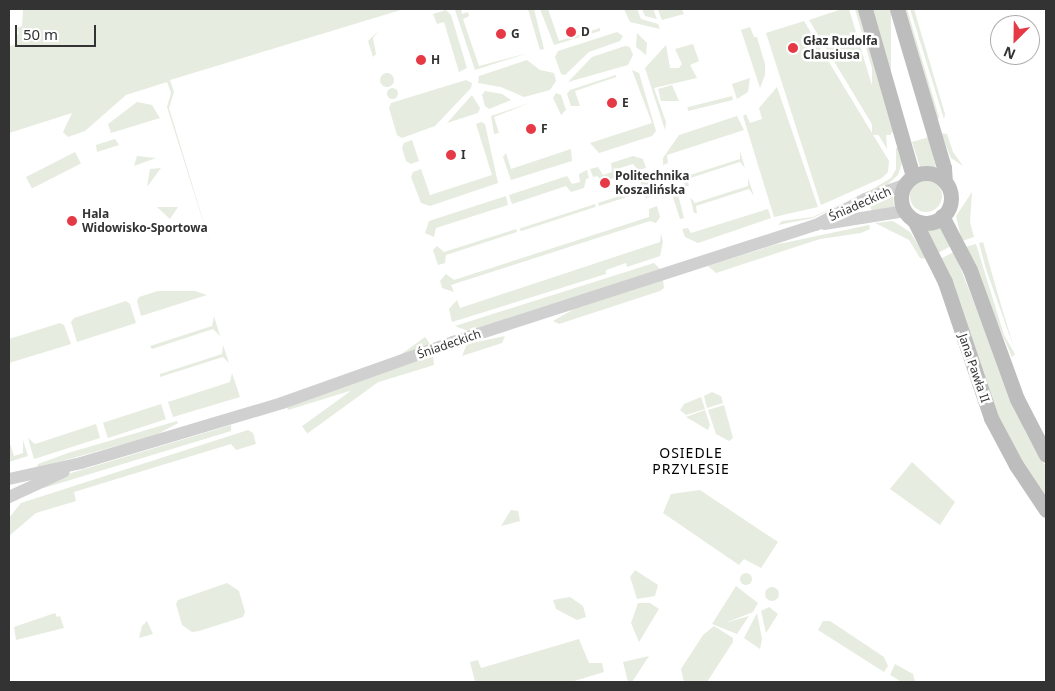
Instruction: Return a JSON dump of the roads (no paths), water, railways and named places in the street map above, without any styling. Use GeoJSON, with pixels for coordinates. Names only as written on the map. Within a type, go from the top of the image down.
{"type":"FeatureCollection","features":[{"type":"Feature","properties":{"kind":"main road"},"geometry":{"type":"LineString","coordinates":[[865,9],[909,180],[901,198],[910,215],[924,222],[942,216],[950,203],[934,133],[897,9]]}},
{"type":"Feature","properties":{"kind":"main road"},"geometry":{"type":"LineString","coordinates":[[909,180],[934,174],[945,182]]}},
{"type":"Feature","properties":{"kind":"main road","name":"Jana Pawła II"},"geometry":{"type":"LineString","coordinates":[[910,215],[948,289],[975,377],[992,418],[1016,465],[1046,510]]}},
{"type":"Feature","properties":{"kind":"main road"},"geometry":{"type":"LineString","coordinates":[[942,216],[970,270],[1017,399],[1046,455]]}},
{"type":"Feature","properties":{"kind":"street","name":"Śniadeckich"},"geometry":{"type":"LineString","coordinates":[[9,479],[81,463],[282,403],[453,342],[816,225],[865,199],[909,180]]}},
{"type":"Feature","properties":{"kind":"street","name":"Śniadeckich"},"geometry":{"type":"LineString","coordinates":[[816,225],[910,215]]}},
{"type":"Feature","properties":{"kind":"street","name":"Śniadeckich"},"geometry":{"type":"LineString","coordinates":[[9,497],[81,463]]}},
{"type":"Feature","properties":{"kind":"place","name":"D"},"geometry":{"type":"Point","coordinates":[571,32]}},
{"type":"Feature","properties":{"kind":"place","name":"G"},"geometry":{"type":"Point","coordinates":[501,34]}},
{"type":"Feature","properties":{"kind":"place","name":"Głaz Rudolfa Clausiusa"},"geometry":{"type":"Point","coordinates":[793,48]}},
{"type":"Feature","properties":{"kind":"place","name":"H"},"geometry":{"type":"Point","coordinates":[421,60]}},
{"type":"Feature","properties":{"kind":"place","name":"E"},"geometry":{"type":"Point","coordinates":[612,103]}},
{"type":"Feature","properties":{"kind":"place","name":"F"},"geometry":{"type":"Point","coordinates":[531,129]}},
{"type":"Feature","properties":{"kind":"place","name":"I"},"geometry":{"type":"Point","coordinates":[451,155]}},
{"type":"Feature","properties":{"kind":"place","name":"Politechnika Koszalińska"},"geometry":{"type":"Point","coordinates":[605,183]}},
{"type":"Feature","properties":{"kind":"place","name":"Hala Widowisko-Sportowa"},"geometry":{"type":"Point","coordinates":[72,221]}},
{"type":"Feature","properties":{"kind":"district","name":"OSIEDLE PRZYLESIE"},"geometry":{"type":"Point","coordinates":[691,462]}}]}
